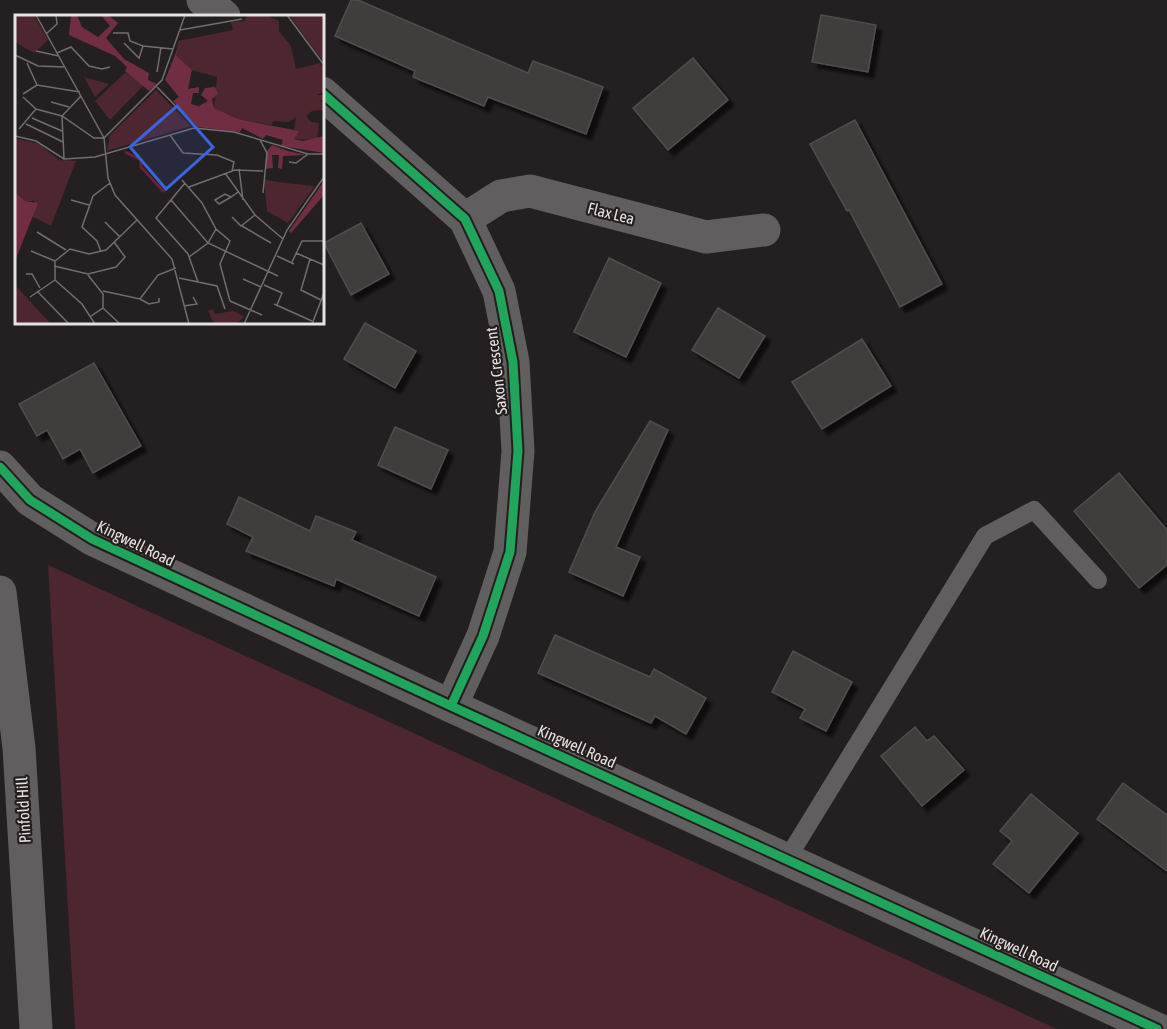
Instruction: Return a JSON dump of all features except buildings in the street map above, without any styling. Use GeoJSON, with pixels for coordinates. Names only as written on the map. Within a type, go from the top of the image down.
{"type":"FeatureCollection","features":[{"type":"Feature","properties":{"kind":"street"},"geometry":{"type":"LineString","coordinates":[[203,0],[223,15]]}},
{"type":"Feature","properties":{"kind":"street","name":"Saxon Crescent"},"geometry":{"type":"LineString","coordinates":[[324,95],[465,219],[500,291],[513,362],[518,451],[510,552],[483,636],[450,706]]}},
{"type":"Feature","properties":{"kind":"street","name":"Flax Lea"},"geometry":{"type":"LineString","coordinates":[[465,219],[501,196],[530,191],[706,237],[764,230]]}},
{"type":"Feature","properties":{"kind":"street","name":"Kingwell Road"},"geometry":{"type":"LineString","coordinates":[[0,467],[30,500],[92,539],[450,706],[1157,1029]]}},
{"type":"Feature","properties":{"kind":"street","name":"Pinfold Hill"},"geometry":{"type":"LineString","coordinates":[[0,592],[19,748],[36,1029]]}},
{"type":"Feature","properties":{"kind":"lane"},"geometry":{"type":"LineString","coordinates":[[787,859],[985,537],[1034,510],[1098,580]]}},
{"type":"Feature","properties":{"kind":"shaded area"},"geometry":{"type":"Polygon","coordinates":[[[48,565],[1057,1029],[75,1029],[48,565]]]}},
{"type":"Feature","properties":{"kind":"cycle path"},"geometry":{"type":"LineString","coordinates":[[324,95],[465,219],[499,291],[513,362],[518,451],[510,552],[483,636],[451,706]]}},
{"type":"Feature","properties":{"kind":"cycle path"},"geometry":{"type":"LineString","coordinates":[[0,467],[30,500],[92,539],[1157,1029]]}}]}
